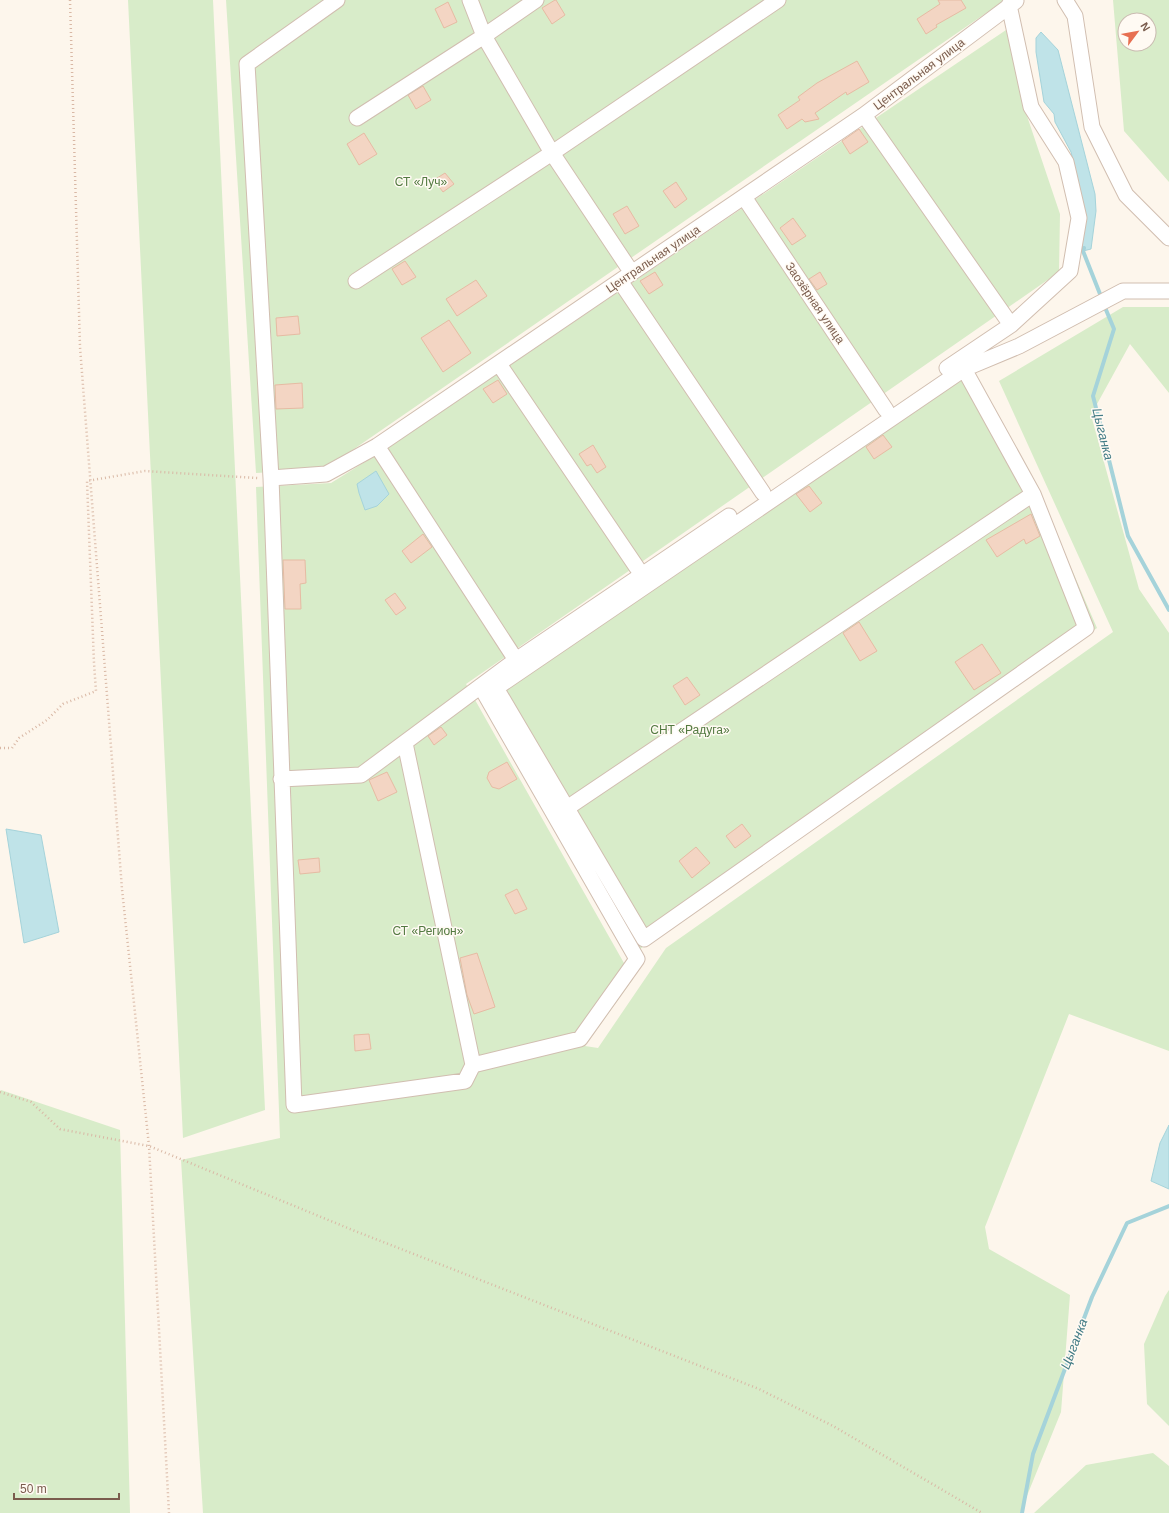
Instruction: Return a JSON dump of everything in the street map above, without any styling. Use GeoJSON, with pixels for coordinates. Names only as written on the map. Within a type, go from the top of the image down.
{"type":"FeatureCollection","features":[{"type":"Feature","properties":{"kind":"street"},"geometry":{"type":"LineString","coordinates":[[337,0],[247,64],[271,478],[294,1106],[465,1081],[473,1065],[405,742]]}},
{"type":"Feature","properties":{"kind":"street"},"geometry":{"type":"LineString","coordinates":[[470,0],[484,36],[552,153],[626,277],[763,493]]}},
{"type":"Feature","properties":{"kind":"street"},"geometry":{"type":"LineString","coordinates":[[357,118],[484,36],[536,0]]}},
{"type":"Feature","properties":{"kind":"street"},"geometry":{"type":"LineString","coordinates":[[356,281],[552,153],[778,0]]}},
{"type":"Feature","properties":{"kind":"street"},"geometry":{"type":"LineString","coordinates":[[1065,0],[1074,16],[1092,128],[1126,195],[1169,238]]}},
{"type":"Feature","properties":{"kind":"street"},"geometry":{"type":"LineString","coordinates":[[281,778],[361,775],[516,660],[1011,325],[1070,271],[1079,218],[1066,162],[1031,107],[1013,2]]}},
{"type":"Feature","properties":{"kind":"street","name":"Центральная улица"},"geometry":{"type":"LineString","coordinates":[[271,478],[326,474],[377,446],[864,115],[1013,2]]}},
{"type":"Feature","properties":{"kind":"street"},"geometry":{"type":"LineString","coordinates":[[864,115],[1011,325]]}},
{"type":"Feature","properties":{"kind":"street","name":"Заозёрная улица"},"geometry":{"type":"LineString","coordinates":[[744,197],[886,410]]}},
{"type":"Feature","properties":{"kind":"street"},"geometry":{"type":"LineString","coordinates":[[964,368],[1033,494],[1086,628],[644,939],[496,688],[964,368],[1019,346],[1123,292],[1169,291]]}},
{"type":"Feature","properties":{"kind":"street"},"geometry":{"type":"LineString","coordinates":[[499,364],[642,575]]}},
{"type":"Feature","properties":{"kind":"street"},"geometry":{"type":"LineString","coordinates":[[377,446],[516,660]]}},
{"type":"Feature","properties":{"kind":"street"},"geometry":{"type":"LineString","coordinates":[[567,808],[1033,494]]}},
{"type":"Feature","properties":{"kind":"street"},"geometry":{"type":"LineString","coordinates":[[473,1065],[580,1039],[637,959],[481,686]]}},
{"type":"Feature","properties":{"kind":"path"},"geometry":{"type":"LineString","coordinates":[[70,0],[80,347],[122,889],[149,1146],[169,1513]]}},
{"type":"Feature","properties":{"kind":"path"},"geometry":{"type":"LineString","coordinates":[[0,748],[12,748],[19,738],[47,720],[63,704],[96,690],[87,481],[145,471],[271,478]]}},
{"type":"Feature","properties":{"kind":"path"},"geometry":{"type":"LineString","coordinates":[[0,1092],[31,1102],[60,1129],[149,1146],[362,1234],[759,1389],[834,1426],[982,1513]]}},
{"type":"Feature","properties":{"kind":"green space"},"geometry":{"type":"Polygon","coordinates":[[[128,0],[213,0],[265,1110],[183,1138],[128,0]]]}},
{"type":"Feature","properties":{"kind":"green space","name":"СТ «Луч»"},"geometry":{"type":"Polygon","coordinates":[[[226,0],[1005,0],[325,469],[256,473],[226,0]]]}},
{"type":"Feature","properties":{"kind":"green space"},"geometry":{"type":"Polygon","coordinates":[[[1113,0],[1169,0],[1169,182],[1124,131],[1117,52],[1157,52],[1157,12],[1117,12],[1117,48],[1113,0]]]}},
{"type":"Feature","properties":{"kind":"green space","name":"СТ «Регион»"},"geometry":{"type":"Polygon","coordinates":[[[1006,30],[1027,116],[1060,214],[1059,272],[466,684],[633,979],[585,1046],[598,1048],[666,948],[1113,632],[999,381],[1123,307],[1169,307],[1169,393],[1130,344],[1091,415],[1139,589],[1169,633],[1169,1051],[1069,1014],[985,1227],[989,1249],[1070,1295],[1061,1412],[1020,1513],[203,1513],[181,1160],[280,1138],[256,487],[331,483],[389,447],[1006,30]]]}},
{"type":"Feature","properties":{"kind":"green space","name":"СНТ «Радуга»"},"geometry":{"type":"Polygon","coordinates":[[[967,362],[1038,491],[1097,628],[640,949],[487,687],[967,362]]]}},
{"type":"Feature","properties":{"kind":"green space"},"geometry":{"type":"Polygon","coordinates":[[[1,1090],[120,1130],[130,1513],[0,1513],[1,1090]]]}},
{"type":"Feature","properties":{"kind":"green space"},"geometry":{"type":"Polygon","coordinates":[[[1169,1290],[1169,1426],[1147,1404],[1144,1344],[1169,1290]]]}},
{"type":"Feature","properties":{"kind":"green space"},"geometry":{"type":"Polygon","coordinates":[[[1153,1453],[1169,1466],[1169,1513],[1034,1513],[1086,1465],[1153,1453]]]}},
{"type":"Feature","properties":{"kind":"water"},"geometry":{"type":"Polygon","coordinates":[[[1041,32],[1058,50],[1095,194],[1096,211],[1091,249],[1083,251],[1081,242],[1078,181],[1071,152],[1055,122],[1054,114],[1044,102],[1036,52],[1036,38],[1041,32]]]}},
{"type":"Feature","properties":{"kind":"water"},"geometry":{"type":"Polygon","coordinates":[[[376,471],[389,494],[377,506],[365,510],[357,484],[376,471]]]}},
{"type":"Feature","properties":{"kind":"water"},"geometry":{"type":"Polygon","coordinates":[[[6,829],[41,835],[59,932],[24,943],[6,829]]]}},
{"type":"Feature","properties":{"kind":"water"},"geometry":{"type":"Polygon","coordinates":[[[1169,1125],[1169,1189],[1151,1181],[1160,1143],[1169,1125]]]}},
{"type":"Feature","properties":{"kind":"building"},"geometry":{"type":"Polygon","coordinates":[[[555,0],[565,15],[552,24],[542,8],[555,0]]]}},
{"type":"Feature","properties":{"kind":"building"},"geometry":{"type":"Polygon","coordinates":[[[938,0],[961,0],[966,8],[936,25],[937,27],[926,34],[917,19],[940,4],[938,0]]]}},
{"type":"Feature","properties":{"kind":"building"},"geometry":{"type":"Polygon","coordinates":[[[448,2],[457,22],[444,28],[435,9],[448,2]]]}},
{"type":"Feature","properties":{"kind":"building"},"geometry":{"type":"Polygon","coordinates":[[[857,61],[869,82],[847,95],[846,92],[815,113],[819,119],[805,122],[802,119],[787,129],[778,115],[800,100],[798,97],[817,83],[857,61]]]}},
{"type":"Feature","properties":{"kind":"building"},"geometry":{"type":"Polygon","coordinates":[[[423,86],[431,100],[416,109],[408,95],[423,86]]]}},
{"type":"Feature","properties":{"kind":"building"},"geometry":{"type":"Polygon","coordinates":[[[859,129],[868,142],[850,154],[842,141],[859,129]]]}},
{"type":"Feature","properties":{"kind":"building"},"geometry":{"type":"Polygon","coordinates":[[[364,133],[377,154],[359,165],[347,144],[364,133]]]}},
{"type":"Feature","properties":{"kind":"building"},"geometry":{"type":"Polygon","coordinates":[[[445,173],[454,184],[443,192],[434,180],[445,173]]]}},
{"type":"Feature","properties":{"kind":"building"},"geometry":{"type":"Polygon","coordinates":[[[676,182],[687,199],[675,208],[663,191],[676,182]]]}},
{"type":"Feature","properties":{"kind":"building"},"geometry":{"type":"Polygon","coordinates":[[[627,206],[639,226],[625,234],[613,214],[627,206]]]}},
{"type":"Feature","properties":{"kind":"building"},"geometry":{"type":"Polygon","coordinates":[[[793,218],[806,236],[792,245],[780,228],[793,218]]]}},
{"type":"Feature","properties":{"kind":"building"},"geometry":{"type":"Polygon","coordinates":[[[405,261],[416,277],[402,285],[392,269],[405,261]]]}},
{"type":"Feature","properties":{"kind":"building"},"geometry":{"type":"Polygon","coordinates":[[[655,272],[663,285],[649,294],[640,281],[655,272]]]}},
{"type":"Feature","properties":{"kind":"building"},"geometry":{"type":"Polygon","coordinates":[[[820,272],[827,284],[817,290],[809,279],[820,272]]]}},
{"type":"Feature","properties":{"kind":"building"},"geometry":{"type":"Polygon","coordinates":[[[476,280],[487,296],[457,316],[446,299],[476,280]]]}},
{"type":"Feature","properties":{"kind":"building"},"geometry":{"type":"Polygon","coordinates":[[[298,316],[300,334],[277,336],[276,318],[298,316]]]}},
{"type":"Feature","properties":{"kind":"building"},"geometry":{"type":"Polygon","coordinates":[[[449,320],[471,353],[443,372],[421,338],[449,320]]]}},
{"type":"Feature","properties":{"kind":"building"},"geometry":{"type":"Polygon","coordinates":[[[498,380],[507,394],[493,403],[483,389],[498,380]]]}},
{"type":"Feature","properties":{"kind":"building"},"geometry":{"type":"Polygon","coordinates":[[[302,383],[303,408],[276,409],[275,385],[302,383]]]}},
{"type":"Feature","properties":{"kind":"building"},"geometry":{"type":"Polygon","coordinates":[[[883,435],[892,447],[874,459],[866,447],[883,435]]]}},
{"type":"Feature","properties":{"kind":"building"},"geometry":{"type":"Polygon","coordinates":[[[593,445],[606,467],[597,473],[591,464],[587,466],[579,454],[593,445]]]}},
{"type":"Feature","properties":{"kind":"building"},"geometry":{"type":"Polygon","coordinates":[[[809,486],[822,503],[810,512],[796,494],[809,486]]]}},
{"type":"Feature","properties":{"kind":"building"},"geometry":{"type":"Polygon","coordinates":[[[1031,514],[1040,536],[1026,544],[1024,539],[997,557],[986,540],[1031,514]]]}},
{"type":"Feature","properties":{"kind":"building"},"geometry":{"type":"Polygon","coordinates":[[[423,534],[432,547],[411,563],[402,551],[423,534]]]}},
{"type":"Feature","properties":{"kind":"building"},"geometry":{"type":"Polygon","coordinates":[[[283,560],[305,560],[306,583],[300,584],[301,609],[285,609],[283,560]]]}},
{"type":"Feature","properties":{"kind":"building"},"geometry":{"type":"Polygon","coordinates":[[[395,593],[406,608],[396,615],[385,600],[395,593]]]}},
{"type":"Feature","properties":{"kind":"building"},"geometry":{"type":"Polygon","coordinates":[[[859,622],[877,651],[860,661],[843,633],[859,622]]]}},
{"type":"Feature","properties":{"kind":"building"},"geometry":{"type":"Polygon","coordinates":[[[982,644],[1001,673],[974,690],[955,662],[982,644]]]}},
{"type":"Feature","properties":{"kind":"building"},"geometry":{"type":"Polygon","coordinates":[[[687,677],[700,695],[685,705],[673,686],[687,677]]]}},
{"type":"Feature","properties":{"kind":"building"},"geometry":{"type":"Polygon","coordinates":[[[441,727],[447,735],[434,745],[428,736],[441,727]]]}},
{"type":"Feature","properties":{"kind":"building"},"geometry":{"type":"Polygon","coordinates":[[[507,762],[517,779],[499,789],[492,787],[487,778],[489,772],[507,762]]]}},
{"type":"Feature","properties":{"kind":"building"},"geometry":{"type":"Polygon","coordinates":[[[387,772],[397,792],[378,801],[369,780],[387,772]]]}},
{"type":"Feature","properties":{"kind":"building"},"geometry":{"type":"Polygon","coordinates":[[[742,824],[751,836],[735,848],[726,836],[742,824]]]}},
{"type":"Feature","properties":{"kind":"building"},"geometry":{"type":"Polygon","coordinates":[[[696,847],[710,863],[692,878],[679,861],[696,847]]]}},
{"type":"Feature","properties":{"kind":"building"},"geometry":{"type":"Polygon","coordinates":[[[319,858],[320,872],[300,874],[298,860],[319,858]]]}},
{"type":"Feature","properties":{"kind":"building"},"geometry":{"type":"Polygon","coordinates":[[[517,889],[527,909],[515,914],[505,895],[517,889]]]}},
{"type":"Feature","properties":{"kind":"building"},"geometry":{"type":"Polygon","coordinates":[[[477,953],[495,1007],[474,1014],[467,995],[460,958],[477,953]]]}},
{"type":"Feature","properties":{"kind":"building"},"geometry":{"type":"Polygon","coordinates":[[[369,1034],[371,1049],[355,1051],[354,1035],[369,1034]]]}},
{"type":"Feature","properties":{"kind":"waterway","name":"Цыганка"},"geometry":{"type":"LineString","coordinates":[[1084,248],[1083,251],[1102,299]]}},
{"type":"Feature","properties":{"kind":"waterway","name":"Цыганка"},"geometry":{"type":"LineString","coordinates":[[1104,305],[1114,329],[1093,396],[1128,536],[1169,610]]}},
{"type":"Feature","properties":{"kind":"waterway","name":"Цыганка"},"geometry":{"type":"LineString","coordinates":[[1022,1513],[1033,1454],[1092,1297],[1127,1223],[1169,1206]]}}]}
